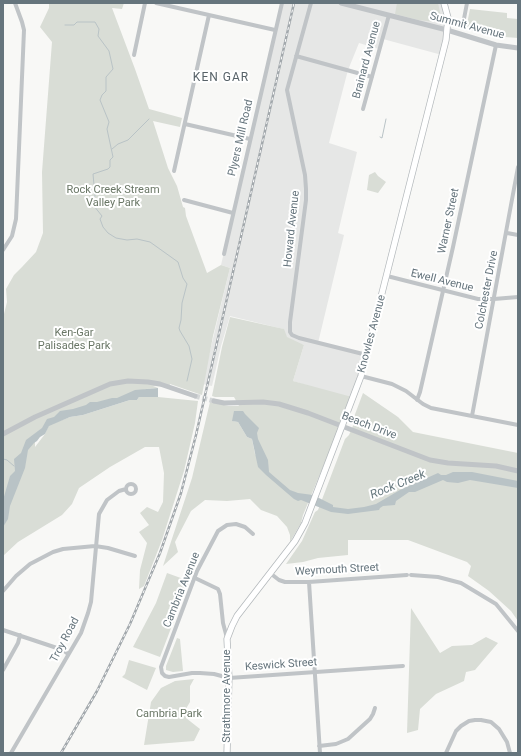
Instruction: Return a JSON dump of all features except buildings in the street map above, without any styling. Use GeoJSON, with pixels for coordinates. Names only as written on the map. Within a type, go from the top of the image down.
{"type":"FeatureCollection","features":[{"type":"Feature","properties":{"kind":"main road","name":"Knowles Avenue"},"geometry":{"type":"LineString","coordinates":[[228,639],[237,616],[295,541],[305,523],[361,376],[434,88],[447,30],[448,18],[444,3]]}},
{"type":"Feature","properties":{"kind":"main road","name":"Strathmore Avenue"},"geometry":{"type":"LineString","coordinates":[[227,753],[229,678],[228,639]]}},
{"type":"Feature","properties":{"kind":"street"},"geometry":{"type":"LineString","coordinates":[[3,250],[12,236],[16,219],[24,30],[15,3]]}},
{"type":"Feature","properties":{"kind":"street"},"geometry":{"type":"LineString","coordinates":[[134,56],[145,3]]}},
{"type":"Feature","properties":{"kind":"street"},"geometry":{"type":"LineString","coordinates":[[156,3],[275,30]]}},
{"type":"Feature","properties":{"kind":"street","name":"Plyers Mill Road"},"geometry":{"type":"LineString","coordinates":[[224,254],[282,3]]}},
{"type":"Feature","properties":{"kind":"street","name":"Howard Avenue"},"geometry":{"type":"LineString","coordinates":[[311,3],[287,90],[305,175],[306,200],[290,322],[290,332],[292,335],[299,338],[367,355]]}},
{"type":"Feature","properties":{"kind":"street","name":"Summit Avenue"},"geometry":{"type":"LineString","coordinates":[[341,3],[447,30],[496,45],[518,48]]}},
{"type":"Feature","properties":{"kind":"street"},"geometry":{"type":"LineString","coordinates":[[463,24],[467,3]]}},
{"type":"Feature","properties":{"kind":"street"},"geometry":{"type":"LineString","coordinates":[[174,171],[209,15]]}},
{"type":"Feature","properties":{"kind":"street","name":"Brainard Avenue"},"geometry":{"type":"LineString","coordinates":[[363,109],[389,15]]}},
{"type":"Feature","properties":{"kind":"street","name":"Warner Street"},"geometry":{"type":"LineString","coordinates":[[417,400],[453,247],[496,45]]}},
{"type":"Feature","properties":{"kind":"street"},"geometry":{"type":"LineString","coordinates":[[296,56],[372,77]]}},
{"type":"Feature","properties":{"kind":"street"},"geometry":{"type":"LineString","coordinates":[[185,124],[250,139]]}},
{"type":"Feature","properties":{"kind":"street","name":"Colchester Drive"},"geometry":{"type":"LineString","coordinates":[[472,416],[518,167]]}},
{"type":"Feature","properties":{"kind":"street"},"geometry":{"type":"LineString","coordinates":[[184,200],[233,213]]}},
{"type":"Feature","properties":{"kind":"street"},"geometry":{"type":"LineString","coordinates":[[507,233],[518,235]]}},
{"type":"Feature","properties":{"kind":"street","name":"Ewell Avenue"},"geometry":{"type":"LineString","coordinates":[[387,276],[478,299],[518,297]]}},
{"type":"Feature","properties":{"kind":"street"},"geometry":{"type":"LineString","coordinates":[[361,376],[392,384],[406,391],[417,400],[431,408],[518,425]]}},
{"type":"Feature","properties":{"kind":"street"},"geometry":{"type":"LineString","coordinates":[[3,434],[35,417],[110,384],[148,382],[165,385],[195,396]]}},
{"type":"Feature","properties":{"kind":"street","name":"Beach Drive"},"geometry":{"type":"LineString","coordinates":[[214,401],[224,403],[263,402],[279,404],[308,413],[430,460],[448,463],[496,466],[518,471]]}},
{"type":"Feature","properties":{"kind":"street","name":"Troy Road"},"geometry":{"type":"LineString","coordinates":[[11,753],[81,633],[90,602],[97,521],[102,507],[107,500],[119,491],[126,490]]}},
{"type":"Feature","properties":{"kind":"street","name":"Cambria Avenue"},"geometry":{"type":"LineString","coordinates":[[162,673],[161,667],[195,578],[218,531],[221,528],[232,524],[239,524],[253,534]]}},
{"type":"Feature","properties":{"kind":"street"},"geometry":{"type":"LineString","coordinates":[[3,591],[25,568],[41,557],[63,549],[95,546],[108,548],[135,556]]}},
{"type":"Feature","properties":{"kind":"street","name":"Weymouth Street"},"geometry":{"type":"LineString","coordinates":[[270,573],[282,581],[309,582],[409,575],[438,577],[461,583],[496,604],[518,632]]}},
{"type":"Feature","properties":{"kind":"street"},"geometry":{"type":"LineString","coordinates":[[195,578],[218,589],[220,594],[223,623],[228,639]]}},
{"type":"Feature","properties":{"kind":"street"},"geometry":{"type":"LineString","coordinates":[[309,582],[320,753]]}},
{"type":"Feature","properties":{"kind":"street"},"geometry":{"type":"LineString","coordinates":[[3,630],[63,650],[68,654]]}},
{"type":"Feature","properties":{"kind":"street"},"geometry":{"type":"LineString","coordinates":[[3,670],[18,643],[20,635]]}},
{"type":"Feature","properties":{"kind":"street","name":"Keswick Street"},"geometry":{"type":"LineString","coordinates":[[162,673],[169,677],[196,673],[214,674],[229,678],[403,666]]}},
{"type":"Feature","properties":{"kind":"street"},"geometry":{"type":"LineString","coordinates":[[319,746],[336,744],[348,739],[370,719],[375,708]]}},
{"type":"Feature","properties":{"kind":"street"},"geometry":{"type":"LineString","coordinates":[[446,753],[456,732],[461,726],[469,721],[481,720],[491,722],[499,729],[510,753]]}},
{"type":"Feature","properties":{"kind":"shaded area"},"geometry":{"type":"Polygon","coordinates":[[[282,3],[444,3],[448,18],[442,55],[383,39],[379,49],[359,43],[348,70],[329,143],[357,152],[338,233],[344,235],[318,343],[367,355],[352,400],[293,381],[304,345],[282,338],[283,329],[230,316],[221,346],[212,386],[202,384],[230,268],[221,265],[282,3]]]}},
{"type":"Feature","properties":{"kind":"shaded area"},"geometry":{"type":"Polygon","coordinates":[[[158,388],[158,397],[139,397],[137,400],[130,400],[83,415],[70,417],[49,426],[45,434],[40,437],[28,450],[25,468],[10,506],[8,519],[3,527],[3,500],[10,476],[15,471],[14,459],[21,453],[26,440],[42,428],[47,419],[54,417],[60,411],[73,409],[86,405],[90,402],[117,398],[135,390],[158,388]]]}},
{"type":"Feature","properties":{"kind":"shaded area"},"geometry":{"type":"Polygon","coordinates":[[[234,411],[243,411],[259,428],[257,433],[258,439],[268,460],[269,472],[290,490],[298,493],[313,495],[333,505],[333,507],[348,509],[376,504],[400,490],[438,473],[441,475],[446,475],[453,472],[472,472],[518,481],[518,488],[470,480],[458,483],[443,480],[415,492],[409,492],[396,501],[395,505],[383,506],[379,510],[348,514],[331,512],[301,500],[298,501],[294,499],[258,467],[252,439],[247,437],[238,422],[232,421],[234,411]]]}},
{"type":"Feature","properties":{"kind":"green space"},"geometry":{"type":"Polygon","coordinates":[[[49,3],[124,3],[122,9],[112,8],[149,109],[182,118],[180,127],[153,121],[168,168],[177,186],[183,207],[185,208],[186,216],[207,273],[221,265],[230,268],[213,336],[202,395],[170,384],[169,387],[153,386],[158,388],[146,389],[50,423],[35,434],[35,447],[45,434],[49,425],[70,417],[83,415],[130,400],[137,400],[139,397],[158,397],[198,401],[195,423],[184,471],[162,540],[144,586],[139,589],[140,570],[147,543],[139,532],[149,525],[140,513],[147,507],[158,512],[163,502],[164,473],[159,447],[145,447],[110,467],[79,488],[72,504],[62,515],[18,542],[3,556],[3,318],[7,302],[6,289],[14,275],[36,252],[43,233],[42,172],[52,42],[40,27],[49,8],[49,3]]]}},
{"type":"Feature","properties":{"kind":"green space"},"geometry":{"type":"Polygon","coordinates":[[[397,3],[438,3],[441,17],[436,22],[418,20],[395,14],[397,3]]]}},
{"type":"Feature","properties":{"kind":"green space"},"geometry":{"type":"Polygon","coordinates":[[[470,9],[507,13],[507,18],[518,19],[518,38],[505,38],[466,29],[470,9]]]}},
{"type":"Feature","properties":{"kind":"green space"},"geometry":{"type":"Polygon","coordinates":[[[375,172],[386,182],[378,193],[367,190],[369,175],[375,172]]]}},
{"type":"Feature","properties":{"kind":"green space"},"geometry":{"type":"Polygon","coordinates":[[[230,317],[284,329],[287,337],[304,345],[293,381],[352,397],[301,523],[290,542],[290,535],[287,527],[277,516],[261,510],[250,499],[227,501],[205,500],[191,511],[175,542],[178,552],[163,566],[192,478],[210,402],[229,406],[239,406],[234,397],[212,396],[230,317]],[[233,417],[233,421],[238,422],[247,437],[252,439],[255,454],[259,458],[246,420],[233,417]]]}},
{"type":"Feature","properties":{"kind":"green space"},"geometry":{"type":"Polygon","coordinates":[[[363,393],[398,417],[413,432],[518,453],[518,621],[511,611],[489,591],[468,576],[471,566],[467,562],[408,540],[348,540],[348,555],[318,558],[286,564],[302,541],[315,512],[318,510],[345,439],[349,435],[356,419],[354,417],[363,393]]]}},
{"type":"Feature","properties":{"kind":"green space"},"geometry":{"type":"Polygon","coordinates":[[[167,573],[189,581],[160,657],[133,647],[156,603],[167,573]]]}},
{"type":"Feature","properties":{"kind":"green space"},"geometry":{"type":"Polygon","coordinates":[[[411,608],[440,653],[452,646],[472,645],[486,637],[498,643],[475,670],[466,672],[464,681],[436,694],[420,709],[418,730],[407,733],[411,608]]]}},
{"type":"Feature","properties":{"kind":"green space"},"geometry":{"type":"Polygon","coordinates":[[[177,638],[180,639],[183,671],[173,672],[166,670],[166,666],[177,638]]]}},
{"type":"Feature","properties":{"kind":"green space","name":"Cambria Park"},"geometry":{"type":"Polygon","coordinates":[[[129,660],[156,668],[147,690],[122,677],[125,674],[129,660]]]}},
{"type":"Feature","properties":{"kind":"green space","name":"Cambria Park"},"geometry":{"type":"Polygon","coordinates":[[[194,679],[190,686],[190,702],[187,707],[186,718],[200,729],[194,741],[144,745],[151,702],[161,688],[175,681],[194,679]]]}},
{"type":"Feature","properties":{"kind":"waterway"},"geometry":{"type":"LineString","coordinates":[[65,25],[74,25],[77,22],[95,22],[99,29],[98,36],[109,51],[113,69],[106,77],[106,91],[100,100],[109,122],[107,129],[113,157],[110,160],[110,167],[108,169],[93,174],[95,196],[93,199],[94,206],[102,216],[100,219],[103,227],[108,233],[116,238],[127,240],[137,239],[150,242],[178,262],[183,278],[187,284],[182,303],[179,328],[189,346],[192,359],[187,381]]}},
{"type":"Feature","properties":{"kind":"waterway"},"geometry":{"type":"LineString","coordinates":[[112,149],[118,144],[128,140],[149,119]]}},
{"type":"Feature","properties":{"kind":"waterway"},"geometry":{"type":"LineString","coordinates":[[380,137],[382,138],[386,119]]}},
{"type":"Feature","properties":{"kind":"waterway"},"geometry":{"type":"LineString","coordinates":[[3,459],[7,460],[14,466]]}},
{"type":"Feature","properties":{"kind":"tunnel"},"geometry":{"type":"LineString","coordinates":[[195,396],[214,401]]}},
{"type":"Feature","properties":{"kind":"railway"},"geometry":{"type":"LineString","coordinates":[[61,753],[97,691],[130,624],[160,553],[181,493],[196,435],[294,3]]}},
{"type":"Feature","properties":{"kind":"district","name":"KEN GAR"},"geometry":{"type":"Point","coordinates":[221,78]}},
{"type":"Feature","properties":{"kind":"park label","name":"Rock Creek Stream Valley Park"},"geometry":{"type":"Point","coordinates":[113,196]}},
{"type":"Feature","properties":{"kind":"park label","name":"Ken-Gar Palisades Park"},"geometry":{"type":"Point","coordinates":[74,339]}},
{"type":"Feature","properties":{"kind":"water label","name":"Rock Creek"},"geometry":{"type":"Point","coordinates":[398,485]}}]}
